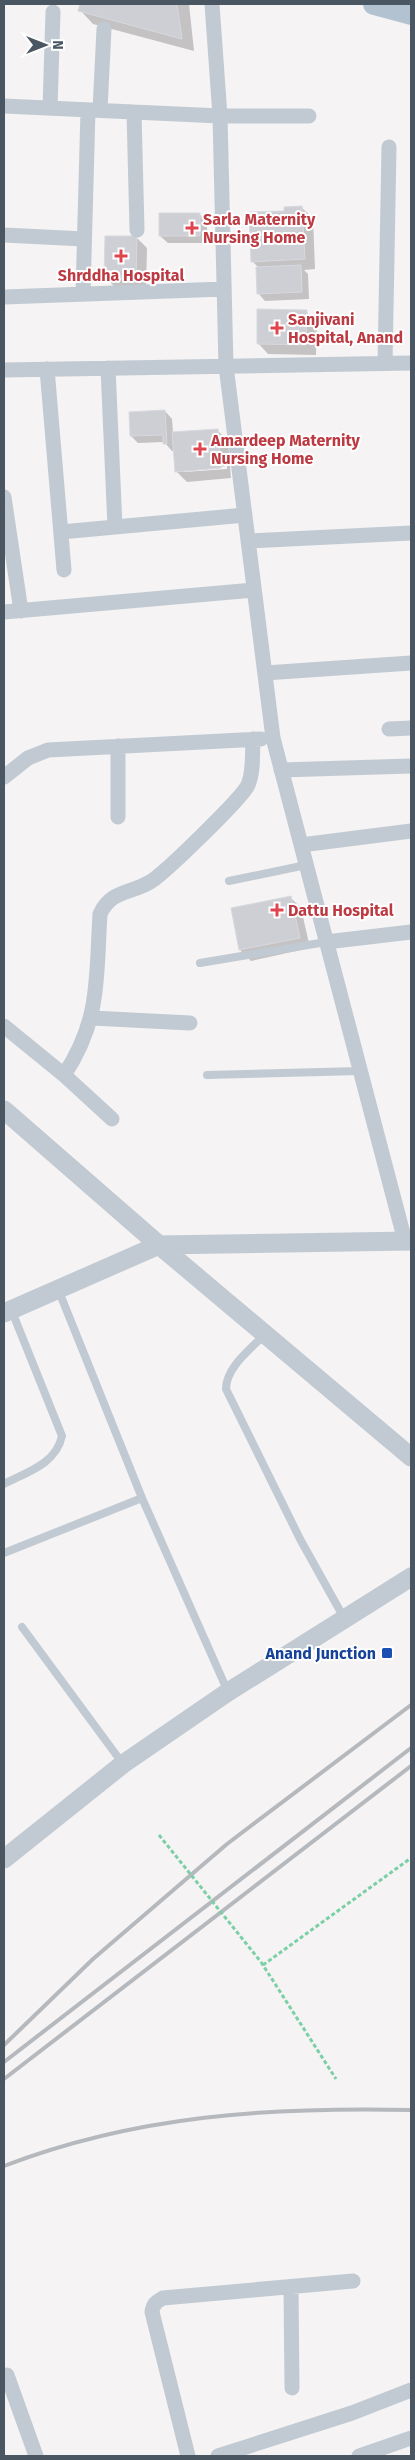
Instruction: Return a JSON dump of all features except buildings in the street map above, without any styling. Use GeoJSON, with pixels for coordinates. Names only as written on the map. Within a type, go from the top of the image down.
{"type":"FeatureCollection","features":[{"type":"Feature","properties":{"kind":"main road"},"geometry":{"type":"LineString","coordinates":[[374,4],[411,14]]}},
{"type":"Feature","properties":{"kind":"street"},"geometry":{"type":"LineString","coordinates":[[7,1311],[159,1244],[408,1241],[360,1071],[273,738],[226,366],[220,116],[212,4]]}},
{"type":"Feature","properties":{"kind":"street"},"geometry":{"type":"LineString","coordinates":[[50,108],[53,12]]}},
{"type":"Feature","properties":{"kind":"street"},"geometry":{"type":"LineString","coordinates":[[83,294],[84,239],[94,110],[104,29]]}},
{"type":"Feature","properties":{"kind":"street"},"geometry":{"type":"LineString","coordinates":[[4,106],[220,116],[309,116]]}},
{"type":"Feature","properties":{"kind":"street"},"geometry":{"type":"LineString","coordinates":[[134,112],[137,230]]}},
{"type":"Feature","properties":{"kind":"street"},"geometry":{"type":"LineString","coordinates":[[385,364],[389,147]]}},
{"type":"Feature","properties":{"kind":"street"},"geometry":{"type":"LineString","coordinates":[[4,235],[84,239]]}},
{"type":"Feature","properties":{"kind":"street"},"geometry":{"type":"LineString","coordinates":[[4,297],[224,289]]}},
{"type":"Feature","properties":{"kind":"street"},"geometry":{"type":"LineString","coordinates":[[4,370],[411,363]]}},
{"type":"Feature","properties":{"kind":"street"},"geometry":{"type":"LineString","coordinates":[[108,368],[115,527]]}},
{"type":"Feature","properties":{"kind":"street"},"geometry":{"type":"LineString","coordinates":[[47,369],[64,570]]}},
{"type":"Feature","properties":{"kind":"street"},"geometry":{"type":"LineString","coordinates":[[4,497],[20,611]]}},
{"type":"Feature","properties":{"kind":"street"},"geometry":{"type":"LineString","coordinates":[[61,532],[245,515]]}},
{"type":"Feature","properties":{"kind":"street"},"geometry":{"type":"LineString","coordinates":[[248,541],[411,533]]}},
{"type":"Feature","properties":{"kind":"street"},"geometry":{"type":"LineString","coordinates":[[4,612],[254,590]]}},
{"type":"Feature","properties":{"kind":"street"},"geometry":{"type":"LineString","coordinates":[[265,673],[411,664]]}},
{"type":"Feature","properties":{"kind":"street"},"geometry":{"type":"LineString","coordinates":[[389,729],[411,728]]}},
{"type":"Feature","properties":{"kind":"street"},"geometry":{"type":"LineString","coordinates":[[4,777],[28,758],[48,750],[273,738]]}},
{"type":"Feature","properties":{"kind":"street"},"geometry":{"type":"LineString","coordinates":[[64,1075],[77,1056],[92,1018],[96,995],[100,914],[105,903],[116,895],[152,881],[242,795],[251,773],[253,739]]}},
{"type":"Feature","properties":{"kind":"street"},"geometry":{"type":"LineString","coordinates":[[118,746],[118,817]]}},
{"type":"Feature","properties":{"kind":"street"},"geometry":{"type":"LineString","coordinates":[[281,770],[411,766]]}},
{"type":"Feature","properties":{"kind":"street"},"geometry":{"type":"LineString","coordinates":[[301,845],[411,830]]}},
{"type":"Feature","properties":{"kind":"street"},"geometry":{"type":"LineString","coordinates":[[326,942],[411,932]]}},
{"type":"Feature","properties":{"kind":"street"},"geometry":{"type":"LineString","coordinates":[[92,1018],[190,1023]]}},
{"type":"Feature","properties":{"kind":"street"},"geometry":{"type":"LineString","coordinates":[[4,1026],[64,1075],[112,1119]]}},
{"type":"Feature","properties":{"kind":"street"},"geometry":{"type":"LineString","coordinates":[[4,1110],[411,1457]]}},
{"type":"Feature","properties":{"kind":"street"},"geometry":{"type":"LineString","coordinates":[[4,1859],[124,1764],[228,1692],[411,1577]]}},
{"type":"Feature","properties":{"kind":"street"},"geometry":{"type":"LineString","coordinates":[[188,2456],[152,2312],[153,2305],[163,2298],[353,2281]]}},
{"type":"Feature","properties":{"kind":"street"},"geometry":{"type":"LineString","coordinates":[[291,2287],[292,2388]]}},
{"type":"Feature","properties":{"kind":"street"},"geometry":{"type":"LineString","coordinates":[[7,2374],[36,2456]]}},
{"type":"Feature","properties":{"kind":"street"},"geometry":{"type":"LineString","coordinates":[[218,2456],[352,2413],[411,2390]]}},
{"type":"Feature","properties":{"kind":"street"},"geometry":{"type":"LineString","coordinates":[[359,2456],[411,2438]]}},
{"type":"Feature","properties":{"kind":"lane"},"geometry":{"type":"LineString","coordinates":[[229,881],[306,865]]}},
{"type":"Feature","properties":{"kind":"lane"},"geometry":{"type":"LineString","coordinates":[[200,963],[326,942]]}},
{"type":"Feature","properties":{"kind":"lane"},"geometry":{"type":"LineString","coordinates":[[207,1075],[360,1071]]}},
{"type":"Feature","properties":{"kind":"lane"},"geometry":{"type":"LineString","coordinates":[[58,1289],[142,1498],[228,1692]]}},
{"type":"Feature","properties":{"kind":"lane"},"geometry":{"type":"LineString","coordinates":[[4,1484],[43,1464],[59,1449],[62,1436],[7,1311]]}},
{"type":"Feature","properties":{"kind":"lane"},"geometry":{"type":"LineString","coordinates":[[265,1334],[231,1370],[226,1379],[226,1389],[300,1538],[344,1619]]}},
{"type":"Feature","properties":{"kind":"lane"},"geometry":{"type":"LineString","coordinates":[[4,1553],[142,1498]]}},
{"type":"Feature","properties":{"kind":"lane"},"geometry":{"type":"LineString","coordinates":[[22,1627],[124,1764]]}},
{"type":"Feature","properties":{"kind":"path"},"geometry":{"type":"LineString","coordinates":[[159,1836],[262,1963],[336,2079]]}},
{"type":"Feature","properties":{"kind":"path"},"geometry":{"type":"LineString","coordinates":[[262,1963],[411,1858]]}},
{"type":"Feature","properties":{"kind":"railway"},"geometry":{"type":"LineString","coordinates":[[4,2045],[93,1959],[227,1844],[411,1705]]}},
{"type":"Feature","properties":{"kind":"railway"},"geometry":{"type":"LineString","coordinates":[[4,2062],[411,1748]]}},
{"type":"Feature","properties":{"kind":"railway"},"geometry":{"type":"LineString","coordinates":[[4,2079],[411,1766]]}},
{"type":"Feature","properties":{"kind":"railway"},"geometry":{"type":"LineString","coordinates":[[4,2166],[104,2135],[204,2118],[307,2110],[411,2110]]}},
{"type":"Feature","properties":{"kind":"place","name":"Sarla Maternity Nursing Home"},"geometry":{"type":"Point","coordinates":[192,228]}},
{"type":"Feature","properties":{"kind":"place","name":"Shrddha Hospital"},"geometry":{"type":"Point","coordinates":[121,256]}},
{"type":"Feature","properties":{"kind":"place","name":"Sanjivani Hospital, Anand"},"geometry":{"type":"Point","coordinates":[277,328]}},
{"type":"Feature","properties":{"kind":"place","name":"Amardeep Maternity Nursing Home"},"geometry":{"type":"Point","coordinates":[200,449]}},
{"type":"Feature","properties":{"kind":"place","name":"Dattu Hospital"},"geometry":{"type":"Point","coordinates":[277,910]}},
{"type":"Feature","properties":{"kind":"place","name":"Anand Junction"},"geometry":{"type":"Point","coordinates":[387,1653]}}]}
